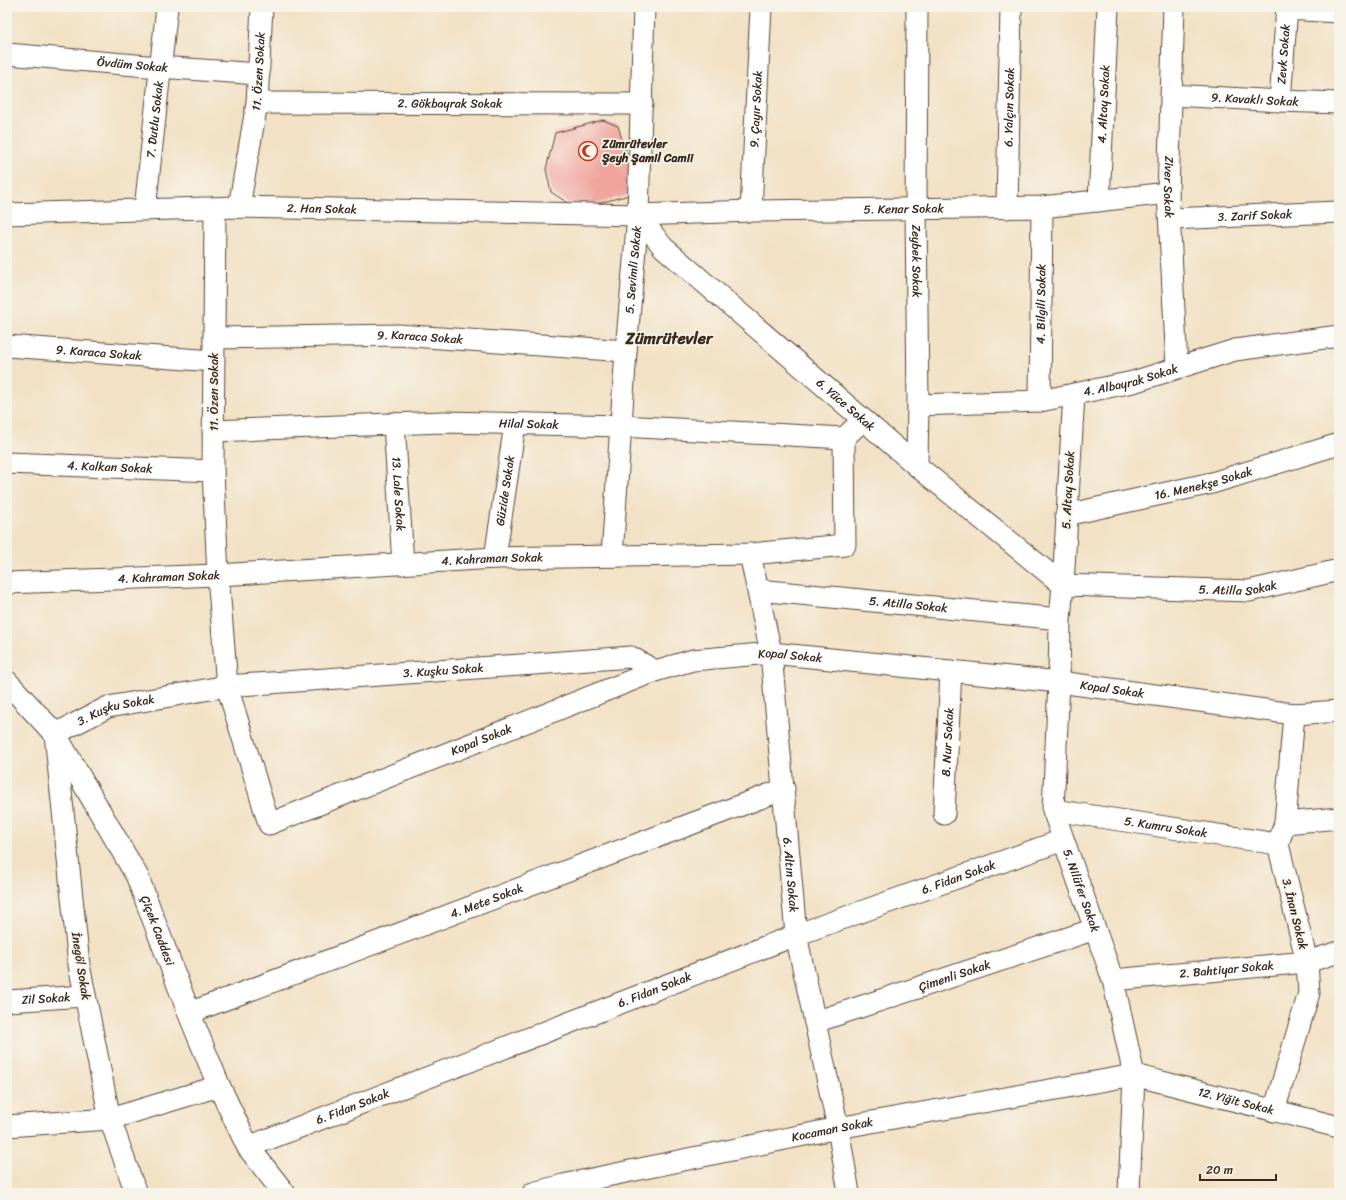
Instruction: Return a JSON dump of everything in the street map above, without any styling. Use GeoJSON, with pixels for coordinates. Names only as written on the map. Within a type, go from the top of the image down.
{"type":"FeatureCollection","features":[{"type":"Feature","properties":{"kind":"main road","name":"Çiçek Caddesi"},"geometry":{"type":"LineString","coordinates":[[7,682],[55,734],[137,876],[189,1013],[219,1086],[248,1147],[284,1193]]}},
{"type":"Feature","properties":{"kind":"street","name":"7. Dutlu Sokak"},"geometry":{"type":"LineString","coordinates":[[145,209],[159,67],[167,7]]}},
{"type":"Feature","properties":{"kind":"street","name":"11. Özen Sokak"},"geometry":{"type":"LineString","coordinates":[[239,207],[257,103],[262,7]]}},
{"type":"Feature","properties":{"kind":"street","name":"5. Sevimli Sokak"},"geometry":{"type":"LineString","coordinates":[[612,556],[626,351],[638,215],[644,7]]}},
{"type":"Feature","properties":{"kind":"street","name":"9. Çayır Sokak"},"geometry":{"type":"LineString","coordinates":[[751,211],[761,7]]}},
{"type":"Feature","properties":{"kind":"street","name":"Zeybek Sokak"},"geometry":{"type":"LineString","coordinates":[[917,7],[917,466]]}},
{"type":"Feature","properties":{"kind":"street","name":"6. Yalçın Sokak"},"geometry":{"type":"LineString","coordinates":[[1007,208],[1011,7]]}},
{"type":"Feature","properties":{"kind":"street","name":"4. Altay Sokak"},"geometry":{"type":"LineString","coordinates":[[1099,201],[1108,7]]}},
{"type":"Feature","properties":{"kind":"street","name":"Ziver Sokak"},"geometry":{"type":"LineString","coordinates":[[1174,7],[1168,193],[1177,367]]}},
{"type":"Feature","properties":{"kind":"street"},"geometry":{"type":"LineString","coordinates":[[1287,8],[1339,12]]}},
{"type":"Feature","properties":{"kind":"street","name":"Zevk Sokak"},"geometry":{"type":"LineString","coordinates":[[1280,101],[1287,8]]}},
{"type":"Feature","properties":{"kind":"street","name":"Övdüm Sokak"},"geometry":{"type":"LineString","coordinates":[[7,54],[259,74]]}},
{"type":"Feature","properties":{"kind":"street","name":"9. Kavaklı Sokak"},"geometry":{"type":"LineString","coordinates":[[1172,95],[1339,103]]}},
{"type":"Feature","properties":{"kind":"street","name":"2. Gökbayrak Sokak"},"geometry":{"type":"LineString","coordinates":[[257,103],[642,104]]}},
{"type":"Feature","properties":{"kind":"street","name":"5. Kenar Sokak"},"geometry":{"type":"LineString","coordinates":[[638,215],[751,211],[1042,207],[1168,193]]}},
{"type":"Feature","properties":{"kind":"street","name":"2. Han Sokak"},"geometry":{"type":"LineString","coordinates":[[7,214],[145,209],[215,209],[239,207],[638,215]]}},
{"type":"Feature","properties":{"kind":"street","name":"4. Bilgili Sokak"},"geometry":{"type":"LineString","coordinates":[[1040,401],[1042,207]]}},
{"type":"Feature","properties":{"kind":"street","name":"11. Özen Sokak"},"geometry":{"type":"LineString","coordinates":[[215,209],[213,471],[218,575]]}},
{"type":"Feature","properties":{"kind":"street","name":"3. Zarif Sokak"},"geometry":{"type":"LineString","coordinates":[[1170,219],[1339,212]]}},
{"type":"Feature","properties":{"kind":"street","name":"6. Yüce Sokak"},"geometry":{"type":"LineString","coordinates":[[638,215],[663,247],[917,466],[1063,585]]}},
{"type":"Feature","properties":{"kind":"street","name":"9. Karaca Sokak"},"geometry":{"type":"LineString","coordinates":[[214,338],[398,335],[626,351]]}},
{"type":"Feature","properties":{"kind":"street","name":"4. Albayrak Sokak"},"geometry":{"type":"LineString","coordinates":[[918,405],[1040,401],[1133,382],[1235,350],[1339,336]]}},
{"type":"Feature","properties":{"kind":"street","name":"9. Karaca Sokak"},"geometry":{"type":"LineString","coordinates":[[7,346],[214,361]]}},
{"type":"Feature","properties":{"kind":"street","name":"5. Altay Sokak"},"geometry":{"type":"LineString","coordinates":[[1063,585],[1074,394]]}},
{"type":"Feature","properties":{"kind":"street"},"geometry":{"type":"LineString","coordinates":[[844,438],[863,420]]}},
{"type":"Feature","properties":{"kind":"street","name":"Hilal Sokak"},"geometry":{"type":"LineString","coordinates":[[213,431],[443,422],[621,426],[844,438]]}},
{"type":"Feature","properties":{"kind":"street","name":"13. Lale Sokak"},"geometry":{"type":"LineString","coordinates":[[394,424],[403,564]]}},
{"type":"Feature","properties":{"kind":"street","name":"Güzide Sokak"},"geometry":{"type":"LineString","coordinates":[[495,558],[516,424]]}},
{"type":"Feature","properties":{"kind":"street","name":"4. Kahraman Sokak"},"geometry":{"type":"LineString","coordinates":[[7,583],[218,575],[495,558],[750,554],[845,545],[844,438]]}},
{"type":"Feature","properties":{"kind":"street","name":"16. Menekşe Sokak"},"geometry":{"type":"LineString","coordinates":[[1066,515],[1212,483],[1339,444]]}},
{"type":"Feature","properties":{"kind":"street","name":"4. Kalkan Sokak"},"geometry":{"type":"LineString","coordinates":[[7,463],[213,471]]}},
{"type":"Feature","properties":{"kind":"street","name":"6. Altın Sokak"},"geometry":{"type":"LineString","coordinates":[[750,554],[771,653],[796,935],[838,1128],[849,1193]]}},
{"type":"Feature","properties":{"kind":"street","name":"5. Atilla Sokak"},"geometry":{"type":"LineString","coordinates":[[1063,585],[1249,591],[1339,570]]}},
{"type":"Feature","properties":{"kind":"street"},"geometry":{"type":"LineString","coordinates":[[218,575],[228,686]]}},
{"type":"Feature","properties":{"kind":"street","name":"5. Nilüfer Sokak"},"geometry":{"type":"LineString","coordinates":[[1063,585],[1060,619],[1059,682],[1053,810],[1113,980],[1134,1075],[1129,1193]]}},
{"type":"Feature","properties":{"kind":"street","name":"5. Atilla Sokak"},"geometry":{"type":"LineString","coordinates":[[758,590],[1060,619]]}},
{"type":"Feature","properties":{"kind":"street","name":"Kopal Sokak"},"geometry":{"type":"LineString","coordinates":[[228,686],[269,824],[655,671],[693,660],[771,653],[1059,682],[1294,714],[1339,711]]}},
{"type":"Feature","properties":{"kind":"street","name":"3. Kuşku Sokak"},"geometry":{"type":"LineString","coordinates":[[55,734],[108,707],[228,686],[631,657],[655,671]]}},
{"type":"Feature","properties":{"kind":"street","name":"8. Nur Sokak"},"geometry":{"type":"LineString","coordinates":[[944,814],[951,671]]}},
{"type":"Feature","properties":{"kind":"street"},"geometry":{"type":"LineString","coordinates":[[1278,844],[1285,823],[1294,714]]}},
{"type":"Feature","properties":{"kind":"street","name":"İnegöl Sokak"},"geometry":{"type":"LineString","coordinates":[[55,734],[79,965],[110,1119],[136,1193]]}},
{"type":"Feature","properties":{"kind":"street","name":"4. Mete Sokak"},"geometry":{"type":"LineString","coordinates":[[189,1013],[784,790]]}},
{"type":"Feature","properties":{"kind":"street","name":"5. Kumru Sokak"},"geometry":{"type":"LineString","coordinates":[[1053,810],[1278,844]]}},
{"type":"Feature","properties":{"kind":"street"},"geometry":{"type":"LineString","coordinates":[[1285,823],[1339,818]]}},
{"type":"Feature","properties":{"kind":"street","name":"6. Fidan Sokak"},"geometry":{"type":"LineString","coordinates":[[248,1147],[796,935],[1063,840]]}},
{"type":"Feature","properties":{"kind":"street","name":"3. İnan Sokak"},"geometry":{"type":"LineString","coordinates":[[1274,1111],[1309,992],[1307,962],[1278,844]]}},
{"type":"Feature","properties":{"kind":"street","name":"Çimenli Sokak"},"geometry":{"type":"LineString","coordinates":[[815,1022],[1095,929]]}},
{"type":"Feature","properties":{"kind":"street","name":"2. Bahtiyar Sokak"},"geometry":{"type":"LineString","coordinates":[[1113,980],[1307,962],[1339,952]]}},
{"type":"Feature","properties":{"kind":"street","name":"Zil Sokak"},"geometry":{"type":"LineString","coordinates":[[7,1002],[85,996]]}},
{"type":"Feature","properties":{"kind":"street","name":"12. Yiğit Sokak"},"geometry":{"type":"LineString","coordinates":[[1134,1075],[1339,1127]]}},
{"type":"Feature","properties":{"kind":"street","name":"Kocaman Sokak"},"geometry":{"type":"LineString","coordinates":[[533,1193],[563,1185],[838,1128],[1134,1075]]}},
{"type":"Feature","properties":{"kind":"street"},"geometry":{"type":"LineString","coordinates":[[7,1126],[110,1119],[219,1086]]}},
{"type":"Feature","properties":{"kind":"building","name":"Zümrütevler Şeyh Şamil Camii"},"geometry":{"type":"Polygon","coordinates":[[[603,120],[618,126],[632,172],[629,195],[577,209],[551,192],[546,169],[555,133],[603,120]]]}},
{"type":"Feature","properties":{"kind":"place","name":"Zümrütevler Şeyh Şamil Camii"},"geometry":{"type":"Point","coordinates":[588,151]}},
{"type":"Feature","properties":{"kind":"district","name":"Zümrütevler"},"geometry":{"type":"Point","coordinates":[669,338]}}]}
